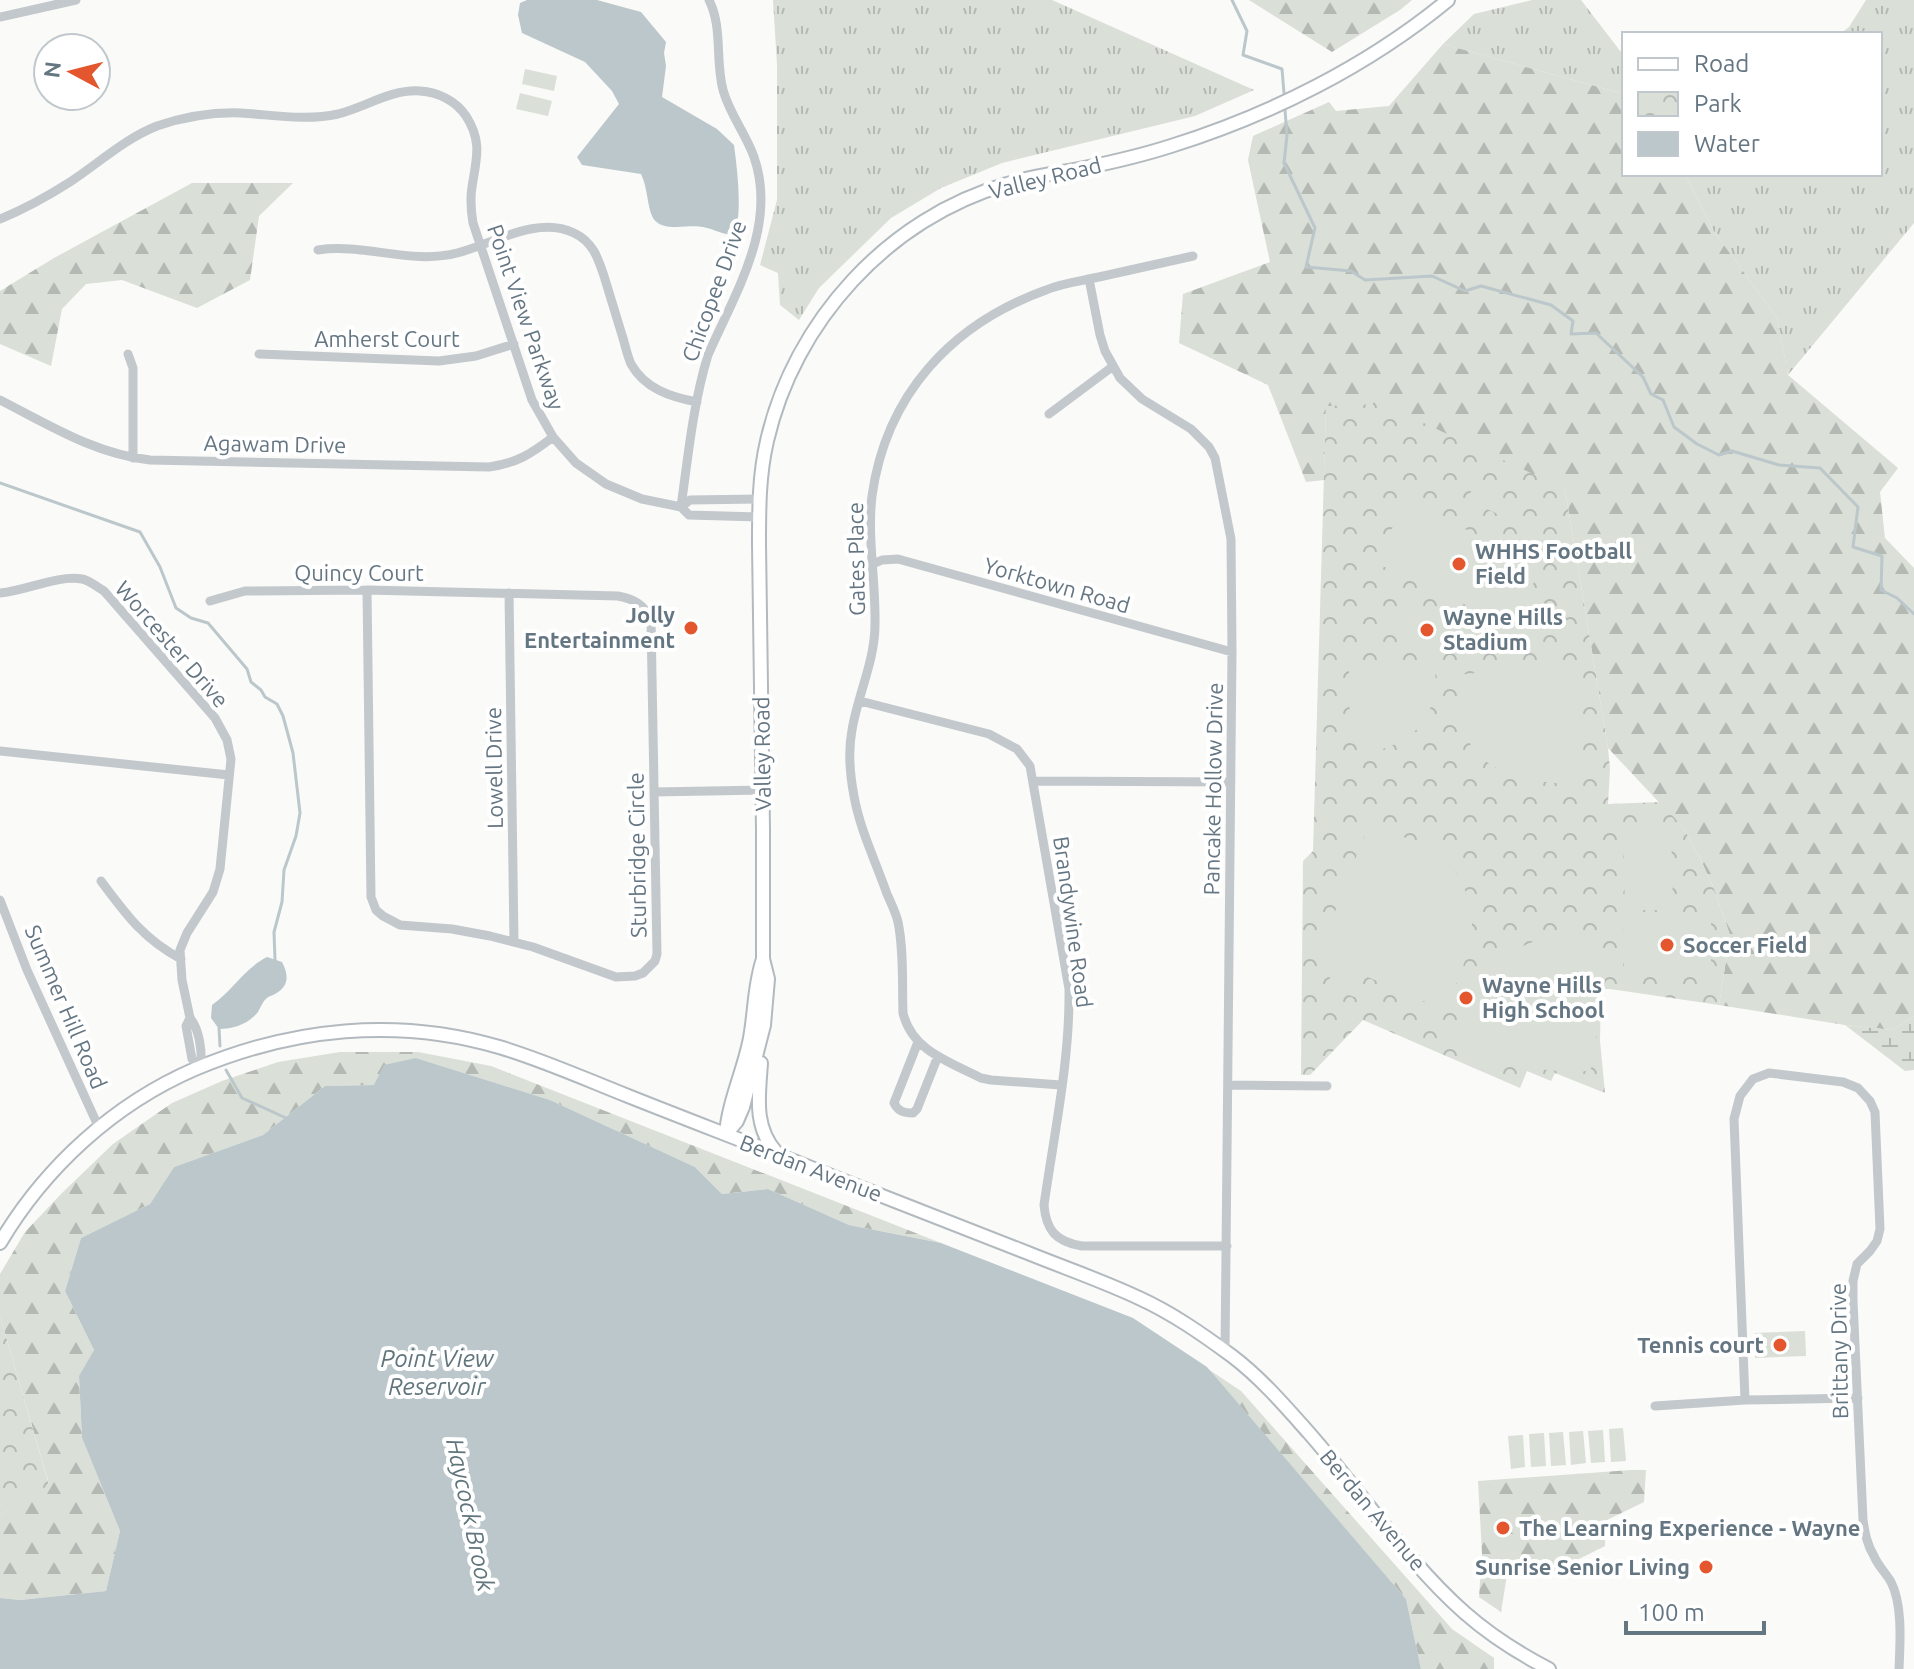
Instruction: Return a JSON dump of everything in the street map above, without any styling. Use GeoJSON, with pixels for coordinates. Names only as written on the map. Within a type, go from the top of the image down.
{"type":"FeatureCollection","features":[{"type":"Feature","properties":{"kind":"main road","name":"Valley Road"},"geometry":{"type":"LineString","coordinates":[[726,1134],[743,1107],[764,1025],[768,979],[763,959],[759,499],[762,465],[774,415],[798,355],[855,277],[903,235],[928,219],[1007,184],[1169,147],[1264,111],[1314,87],[1365,57],[1448,0]]}},
{"type":"Feature","properties":{"kind":"main road","name":"Valley Road"},"geometry":{"type":"LineString","coordinates":[[726,1134],[727,1117],[751,1037],[756,980],[763,959]]}},
{"type":"Feature","properties":{"kind":"main road"},"geometry":{"type":"LineString","coordinates":[[764,1025],[759,1116],[767,1142],[778,1154]]}},
{"type":"Feature","properties":{"kind":"main road","name":"Berdan Avenue"},"geometry":{"type":"LineString","coordinates":[[0,1243],[46,1179],[99,1128],[149,1093],[201,1067],[250,1048],[295,1037],[365,1029],[421,1031],[497,1046],[1143,1300],[1187,1324],[1255,1375],[1289,1410],[1444,1593],[1484,1628],[1549,1669]]}},
{"type":"Feature","properties":{"kind":"street"},"geometry":{"type":"LineString","coordinates":[[0,17],[76,0]]}},
{"type":"Feature","properties":{"kind":"street","name":"Chicopee Drive"},"geometry":{"type":"LineString","coordinates":[[681,507],[697,402],[708,355],[755,246],[762,201],[750,145],[723,91],[716,18],[709,0]]}},
{"type":"Feature","properties":{"kind":"street","name":"Point View Parkway"},"geometry":{"type":"LineString","coordinates":[[0,219],[72,181],[140,134],[177,120],[240,113],[318,117],[355,109],[396,93],[430,92],[459,107],[473,128],[478,149],[471,188],[471,213],[532,400],[553,437],[590,475],[623,493],[650,502],[681,507],[689,515],[759,517]]}},
{"type":"Feature","properties":{"kind":"street"},"geometry":{"type":"LineString","coordinates":[[318,250],[338,247],[429,256],[458,253],[544,227],[566,230],[585,239],[597,254],[627,353],[637,373],[663,393],[697,402]]}},
{"type":"Feature","properties":{"kind":"street","name":"Gates Place"},"geometry":{"type":"LineString","coordinates":[[918,1042],[905,1023],[898,922],[862,829],[854,797],[850,745],[874,643],[871,524],[880,458],[899,411],[924,372],[952,343],[993,314],[1049,288],[1193,256]]}},
{"type":"Feature","properties":{"kind":"street","name":"Pancake Hollow Drive"},"geometry":{"type":"LineString","coordinates":[[1089,279],[1100,335],[1112,367],[1142,399],[1191,429],[1215,458],[1231,539],[1225,1352]]}},
{"type":"Feature","properties":{"kind":"street","name":"Amherst Court"},"geometry":{"type":"LineString","coordinates":[[259,354],[439,361],[476,356],[514,344]]}},
{"type":"Feature","properties":{"kind":"street"},"geometry":{"type":"LineString","coordinates":[[128,354],[133,368],[133,458]]}},
{"type":"Feature","properties":{"kind":"street"},"geometry":{"type":"LineString","coordinates":[[1049,414],[1112,367]]}},
{"type":"Feature","properties":{"kind":"street","name":"Agawam Drive"},"geometry":{"type":"LineString","coordinates":[[0,400],[95,448],[133,458],[489,467],[516,461],[553,437]]}},
{"type":"Feature","properties":{"kind":"street"},"geometry":{"type":"LineString","coordinates":[[681,507],[690,500],[759,499]]}},
{"type":"Feature","properties":{"kind":"street","name":"Yorktown Road"},"geometry":{"type":"LineString","coordinates":[[873,564],[898,559],[1232,652]]}},
{"type":"Feature","properties":{"kind":"street","name":"Worcester Drive"},"geometry":{"type":"LineString","coordinates":[[0,593],[61,580],[84,579],[104,591],[215,718],[227,740],[231,759],[220,869],[213,892],[180,950],[182,980],[202,1055],[201,1067]]}},
{"type":"Feature","properties":{"kind":"street","name":"Sturbridge Circle"},"geometry":{"type":"LineString","coordinates":[[367,590],[372,902],[383,916],[400,925],[452,929],[514,942],[616,977],[635,976],[650,968],[657,954],[651,620],[636,601],[618,596],[509,593]]}},
{"type":"Feature","properties":{"kind":"street","name":"Quincy Court"},"geometry":{"type":"LineString","coordinates":[[210,601],[245,591],[509,593]]}},
{"type":"Feature","properties":{"kind":"street","name":"Lowell Drive"},"geometry":{"type":"LineString","coordinates":[[509,593],[514,942]]}},
{"type":"Feature","properties":{"kind":"street","name":"Brandywine Road"},"geometry":{"type":"LineString","coordinates":[[860,701],[989,734],[1025,757],[1030,766],[1069,989],[1068,1026],[1044,1205],[1046,1223],[1066,1242],[1082,1246],[1227,1246]]}},
{"type":"Feature","properties":{"kind":"street"},"geometry":{"type":"LineString","coordinates":[[0,751],[229,775]]}},
{"type":"Feature","properties":{"kind":"street"},"geometry":{"type":"LineString","coordinates":[[1034,781],[1231,782]]}},
{"type":"Feature","properties":{"kind":"street"},"geometry":{"type":"LineString","coordinates":[[654,792],[763,790]]}},
{"type":"Feature","properties":{"kind":"street"},"geometry":{"type":"LineString","coordinates":[[101,881],[139,930],[181,959]]}},
{"type":"Feature","properties":{"kind":"street","name":"Summer Hill Road"},"geometry":{"type":"LineString","coordinates":[[0,900],[27,970],[99,1128]]}},
{"type":"Feature","properties":{"kind":"street"},"geometry":{"type":"LineString","coordinates":[[938,1056],[917,1109],[913,1113],[897,1109],[894,1103],[918,1042],[927,1051],[938,1056],[981,1078],[1061,1085]]}},
{"type":"Feature","properties":{"kind":"street","name":"Brittany Drive"},"geometry":{"type":"LineString","coordinates":[[1745,1400],[1734,1119],[1740,1096],[1753,1079],[1769,1073],[1843,1082],[1858,1088],[1875,1112],[1880,1229],[1877,1241],[1857,1264],[1853,1281],[1863,1520],[1874,1557],[1893,1584],[1901,1642],[1899,1669]]}},
{"type":"Feature","properties":{"kind":"street"},"geometry":{"type":"LineString","coordinates":[[1229,1085],[1327,1086]]}},
{"type":"Feature","properties":{"kind":"street"},"geometry":{"type":"LineString","coordinates":[[1655,1406],[1745,1400],[1858,1398]]}},
{"type":"Feature","properties":{"kind":"green space"},"geometry":{"type":"Polygon","coordinates":[[[773,0],[1052,0],[1254,90],[1195,116],[1002,163],[941,188],[891,218],[819,288],[799,320],[780,305],[778,273],[760,265],[777,200],[777,64],[773,0]]]}},
{"type":"Feature","properties":{"kind":"green space"},"geometry":{"type":"Polygon","coordinates":[[[1249,0],[1412,0],[1332,52],[1249,0]]]}},
{"type":"Feature","properties":{"kind":"green space"},"geometry":{"type":"Polygon","coordinates":[[[1532,0],[1581,0],[1622,53],[1622,93],[1443,44],[1474,14],[1532,0]]]}},
{"type":"Feature","properties":{"kind":"green space"},"geometry":{"type":"Polygon","coordinates":[[[1866,0],[1914,0],[1914,223],[1788,375],[1777,318],[1713,230],[1686,176],[1882,176],[1882,32],[1843,32],[1866,0]]]}},
{"type":"Feature","properties":{"kind":"green space"},"geometry":{"type":"Polygon","coordinates":[[[1443,44],[1622,93],[1622,176],[1686,176],[1713,230],[1777,318],[1788,375],[1898,468],[1880,492],[1885,538],[1914,568],[1914,1016],[1893,1030],[1719,1005],[1730,935],[1714,889],[1684,829],[1608,748],[1565,489],[1326,407],[1324,480],[1306,482],[1268,385],[1179,343],[1183,294],[1270,262],[1248,160],[1253,136],[1329,102],[1336,111],[1389,106],[1443,44]]]}},
{"type":"Feature","properties":{"kind":"green space"},"geometry":{"type":"Polygon","coordinates":[[[525,69],[557,76],[554,91],[522,84],[525,69]]]}},
{"type":"Feature","properties":{"kind":"green space"},"geometry":{"type":"Polygon","coordinates":[[[520,93],[552,101],[548,116],[516,109],[520,93]]]}},
{"type":"Feature","properties":{"kind":"green space"},"geometry":{"type":"Polygon","coordinates":[[[192,183],[293,183],[259,216],[250,280],[197,308],[122,280],[86,284],[62,309],[51,366],[0,344],[0,291],[192,183]]]}},
{"type":"Feature","properties":{"kind":"green space"},"geometry":{"type":"Polygon","coordinates":[[[1383,404],[1565,489],[1608,748],[1608,804],[1661,802],[1684,829],[1700,858],[1730,935],[1719,1005],[1601,989],[1600,1041],[1605,1093],[1555,1073],[1551,1081],[1527,1071],[1520,1088],[1363,1020],[1310,1075],[1301,1075],[1303,861],[1313,851],[1326,406],[1383,404]]]}},
{"type":"Feature","properties":{"kind":"green space"},"geometry":{"type":"Polygon","coordinates":[[[1473,487],[1505,502],[1500,515],[1467,500],[1473,487]]]}},
{"type":"Feature","properties":{"kind":"green space","name":"WHHS Football Field"},"geometry":{"type":"Polygon","coordinates":[[[1405,501],[1542,565],[1513,627],[1376,563],[1405,501]]]}},
{"type":"Feature","properties":{"kind":"green space","name":"Wayne Hills Stadium"},"geometry":{"type":"Polygon","coordinates":[[[1406,609],[1456,631],[1448,650],[1431,642],[1429,645],[1419,641],[1420,638],[1398,628],[1406,609]]]}},
{"type":"Feature","properties":{"kind":"green space"},"geometry":{"type":"Polygon","coordinates":[[[1354,661],[1435,663],[1436,692],[1426,720],[1406,740],[1383,749],[1350,743],[1349,666],[1354,661]]]}},
{"type":"Feature","properties":{"kind":"green space"},"geometry":{"type":"Polygon","coordinates":[[[1566,663],[1578,676],[1579,784],[1532,780],[1487,762],[1476,752],[1464,731],[1457,675],[1566,663]]]}},
{"type":"Feature","properties":{"kind":"green space"},"geometry":{"type":"Polygon","coordinates":[[[1369,824],[1422,844],[1451,863],[1470,900],[1473,937],[1444,1010],[1326,959],[1319,950],[1320,938],[1329,927],[1369,824]]]}},
{"type":"Feature","properties":{"kind":"green space","name":"Soccer Field"},"geometry":{"type":"Polygon","coordinates":[[[1671,824],[1673,910],[1625,910],[1623,825],[1671,824]]]}},
{"type":"Feature","properties":{"kind":"green space","name":"Soccer Field"},"geometry":{"type":"Polygon","coordinates":[[[1711,919],[1711,970],[1624,972],[1623,920],[1711,919]]]}},
{"type":"Feature","properties":{"kind":"green space"},"geometry":{"type":"Polygon","coordinates":[[[1599,935],[1596,1058],[1590,1070],[1576,1073],[1460,1061],[1465,1007],[1479,978],[1522,947],[1548,937],[1599,935]]]}},
{"type":"Feature","properties":{"kind":"green space"},"geometry":{"type":"Polygon","coordinates":[[[1332,971],[1363,982],[1357,998],[1327,987],[1332,971]]]}},
{"type":"Feature","properties":{"kind":"green space"},"geometry":{"type":"Polygon","coordinates":[[[1914,1016],[1914,1070],[1905,1071],[1845,1025],[1893,1030],[1914,1016]]]}},
{"type":"Feature","properties":{"kind":"green space"},"geometry":{"type":"Polygon","coordinates":[[[340,1052],[418,1052],[491,1066],[941,1243],[849,1225],[768,1189],[722,1194],[695,1167],[550,1100],[416,1058],[374,1085],[325,1086],[263,1135],[174,1167],[150,1204],[81,1238],[65,1291],[94,1350],[79,1377],[82,1438],[120,1531],[106,1591],[20,1600],[0,1598],[0,1515],[49,1484],[0,1316],[0,1274],[25,1232],[113,1144],[172,1103],[222,1081],[278,1062],[340,1052]]]}},
{"type":"Feature","properties":{"kind":"green space"},"geometry":{"type":"Polygon","coordinates":[[[0,1316],[49,1485],[0,1515],[0,1316]]]}},
{"type":"Feature","properties":{"kind":"green space","name":"Tennis court"},"geometry":{"type":"Polygon","coordinates":[[[1805,1331],[1806,1356],[1755,1358],[1755,1333],[1805,1331]]]}},
{"type":"Feature","properties":{"kind":"green space"},"geometry":{"type":"Polygon","coordinates":[[[1208,1369],[1241,1391],[1452,1629],[1494,1658],[1494,1669],[1421,1669],[1406,1599],[1208,1369]]]}},
{"type":"Feature","properties":{"kind":"green space"},"geometry":{"type":"Polygon","coordinates":[[[1623,1428],[1626,1461],[1611,1462],[1609,1429],[1623,1428]]]}},
{"type":"Feature","properties":{"kind":"green space"},"geometry":{"type":"Polygon","coordinates":[[[1603,1430],[1605,1462],[1591,1463],[1588,1431],[1603,1430]]]}},
{"type":"Feature","properties":{"kind":"green space"},"geometry":{"type":"Polygon","coordinates":[[[1583,1431],[1586,1463],[1571,1465],[1569,1432],[1583,1431]]]}},
{"type":"Feature","properties":{"kind":"green space"},"geometry":{"type":"Polygon","coordinates":[[[1563,1432],[1566,1465],[1551,1466],[1549,1433],[1563,1432]]]}},
{"type":"Feature","properties":{"kind":"green space"},"geometry":{"type":"Polygon","coordinates":[[[1544,1433],[1546,1466],[1531,1467],[1529,1434],[1544,1433]]]}},
{"type":"Feature","properties":{"kind":"green space"},"geometry":{"type":"Polygon","coordinates":[[[1523,1435],[1525,1467],[1511,1469],[1508,1436],[1523,1435]]]}},
{"type":"Feature","properties":{"kind":"green space"},"geometry":{"type":"Polygon","coordinates":[[[1646,1470],[1644,1502],[1605,1521],[1605,1546],[1543,1577],[1507,1575],[1501,1612],[1479,1597],[1482,1553],[1478,1481],[1646,1470]]]}},
{"type":"Feature","properties":{"kind":"water"},"geometry":{"type":"Polygon","coordinates":[[[527,0],[597,0],[641,12],[666,42],[662,97],[717,129],[734,145],[739,204],[734,235],[697,226],[676,227],[657,223],[651,214],[641,174],[582,165],[577,157],[619,104],[612,91],[585,62],[522,33],[518,15],[520,3],[527,0]]]}},
{"type":"Feature","properties":{"kind":"water"},"geometry":{"type":"Polygon","coordinates":[[[267,957],[282,962],[287,976],[283,988],[267,998],[250,1020],[235,1027],[219,1029],[211,1018],[212,1005],[267,957]]]}},
{"type":"Feature","properties":{"kind":"water","name":"Point View Reservoir"},"geometry":{"type":"Polygon","coordinates":[[[416,1058],[550,1100],[695,1167],[722,1194],[768,1189],[849,1225],[941,1243],[1133,1318],[1207,1367],[1406,1599],[1421,1669],[0,1669],[0,1598],[20,1600],[106,1591],[120,1531],[82,1438],[79,1376],[94,1350],[65,1291],[81,1238],[150,1204],[174,1167],[263,1135],[325,1086],[374,1085],[384,1065],[416,1058]]]}},
{"type":"Feature","properties":{"kind":"waterway"},"geometry":{"type":"LineString","coordinates":[[1232,0],[1247,31],[1243,55],[1282,69],[1284,93]]}},
{"type":"Feature","properties":{"kind":"waterway"},"geometry":{"type":"LineString","coordinates":[[1285,110],[1287,135],[1284,163],[1315,228],[1306,267],[1351,271],[1365,280],[1432,276],[1465,291],[1481,286],[1551,305],[1573,321],[1571,334],[1596,333],[1643,377],[1651,394],[1663,400],[1674,427],[1697,444],[1719,455],[1732,451],[1779,465],[1820,468],[1858,507],[1853,547],[1882,556],[1881,590],[1897,598],[1914,614]]}},
{"type":"Feature","properties":{"kind":"waterway","name":"Haycock Brook"},"geometry":{"type":"LineString","coordinates":[[0,483],[140,532],[160,567],[176,608],[191,618],[208,623],[247,669],[251,682],[265,697],[277,704],[293,753],[300,813],[284,870],[282,902],[274,932],[275,960]]}},
{"type":"Feature","properties":{"kind":"waterway","name":"Haycock Brook"},"geometry":{"type":"LineString","coordinates":[[219,1028],[220,1046]]}},
{"type":"Feature","properties":{"kind":"waterway","name":"Haycock Brook"},"geometry":{"type":"LineString","coordinates":[[226,1070],[242,1098],[286,1118]]}},
{"type":"Feature","properties":{"kind":"place","name":"WHHS Football Field"},"geometry":{"type":"Point","coordinates":[1459,564]}},
{"type":"Feature","properties":{"kind":"place","name":"Jolly Entertainment"},"geometry":{"type":"Point","coordinates":[691,628]}},
{"type":"Feature","properties":{"kind":"place","name":"Wayne Hills Stadium"},"geometry":{"type":"Point","coordinates":[1427,630]}},
{"type":"Feature","properties":{"kind":"place","name":"Soccer Field"},"geometry":{"type":"Point","coordinates":[1667,945]}},
{"type":"Feature","properties":{"kind":"place","name":"Wayne Hills High School"},"geometry":{"type":"Point","coordinates":[1466,998]}},
{"type":"Feature","properties":{"kind":"place","name":"Tennis court"},"geometry":{"type":"Point","coordinates":[1780,1345]}},
{"type":"Feature","properties":{"kind":"place","name":"The Learning Experience - Wayne"},"geometry":{"type":"Point","coordinates":[1503,1528]}},
{"type":"Feature","properties":{"kind":"place","name":"Sunrise Senior Living"},"geometry":{"type":"Point","coordinates":[1706,1567]}}]}
